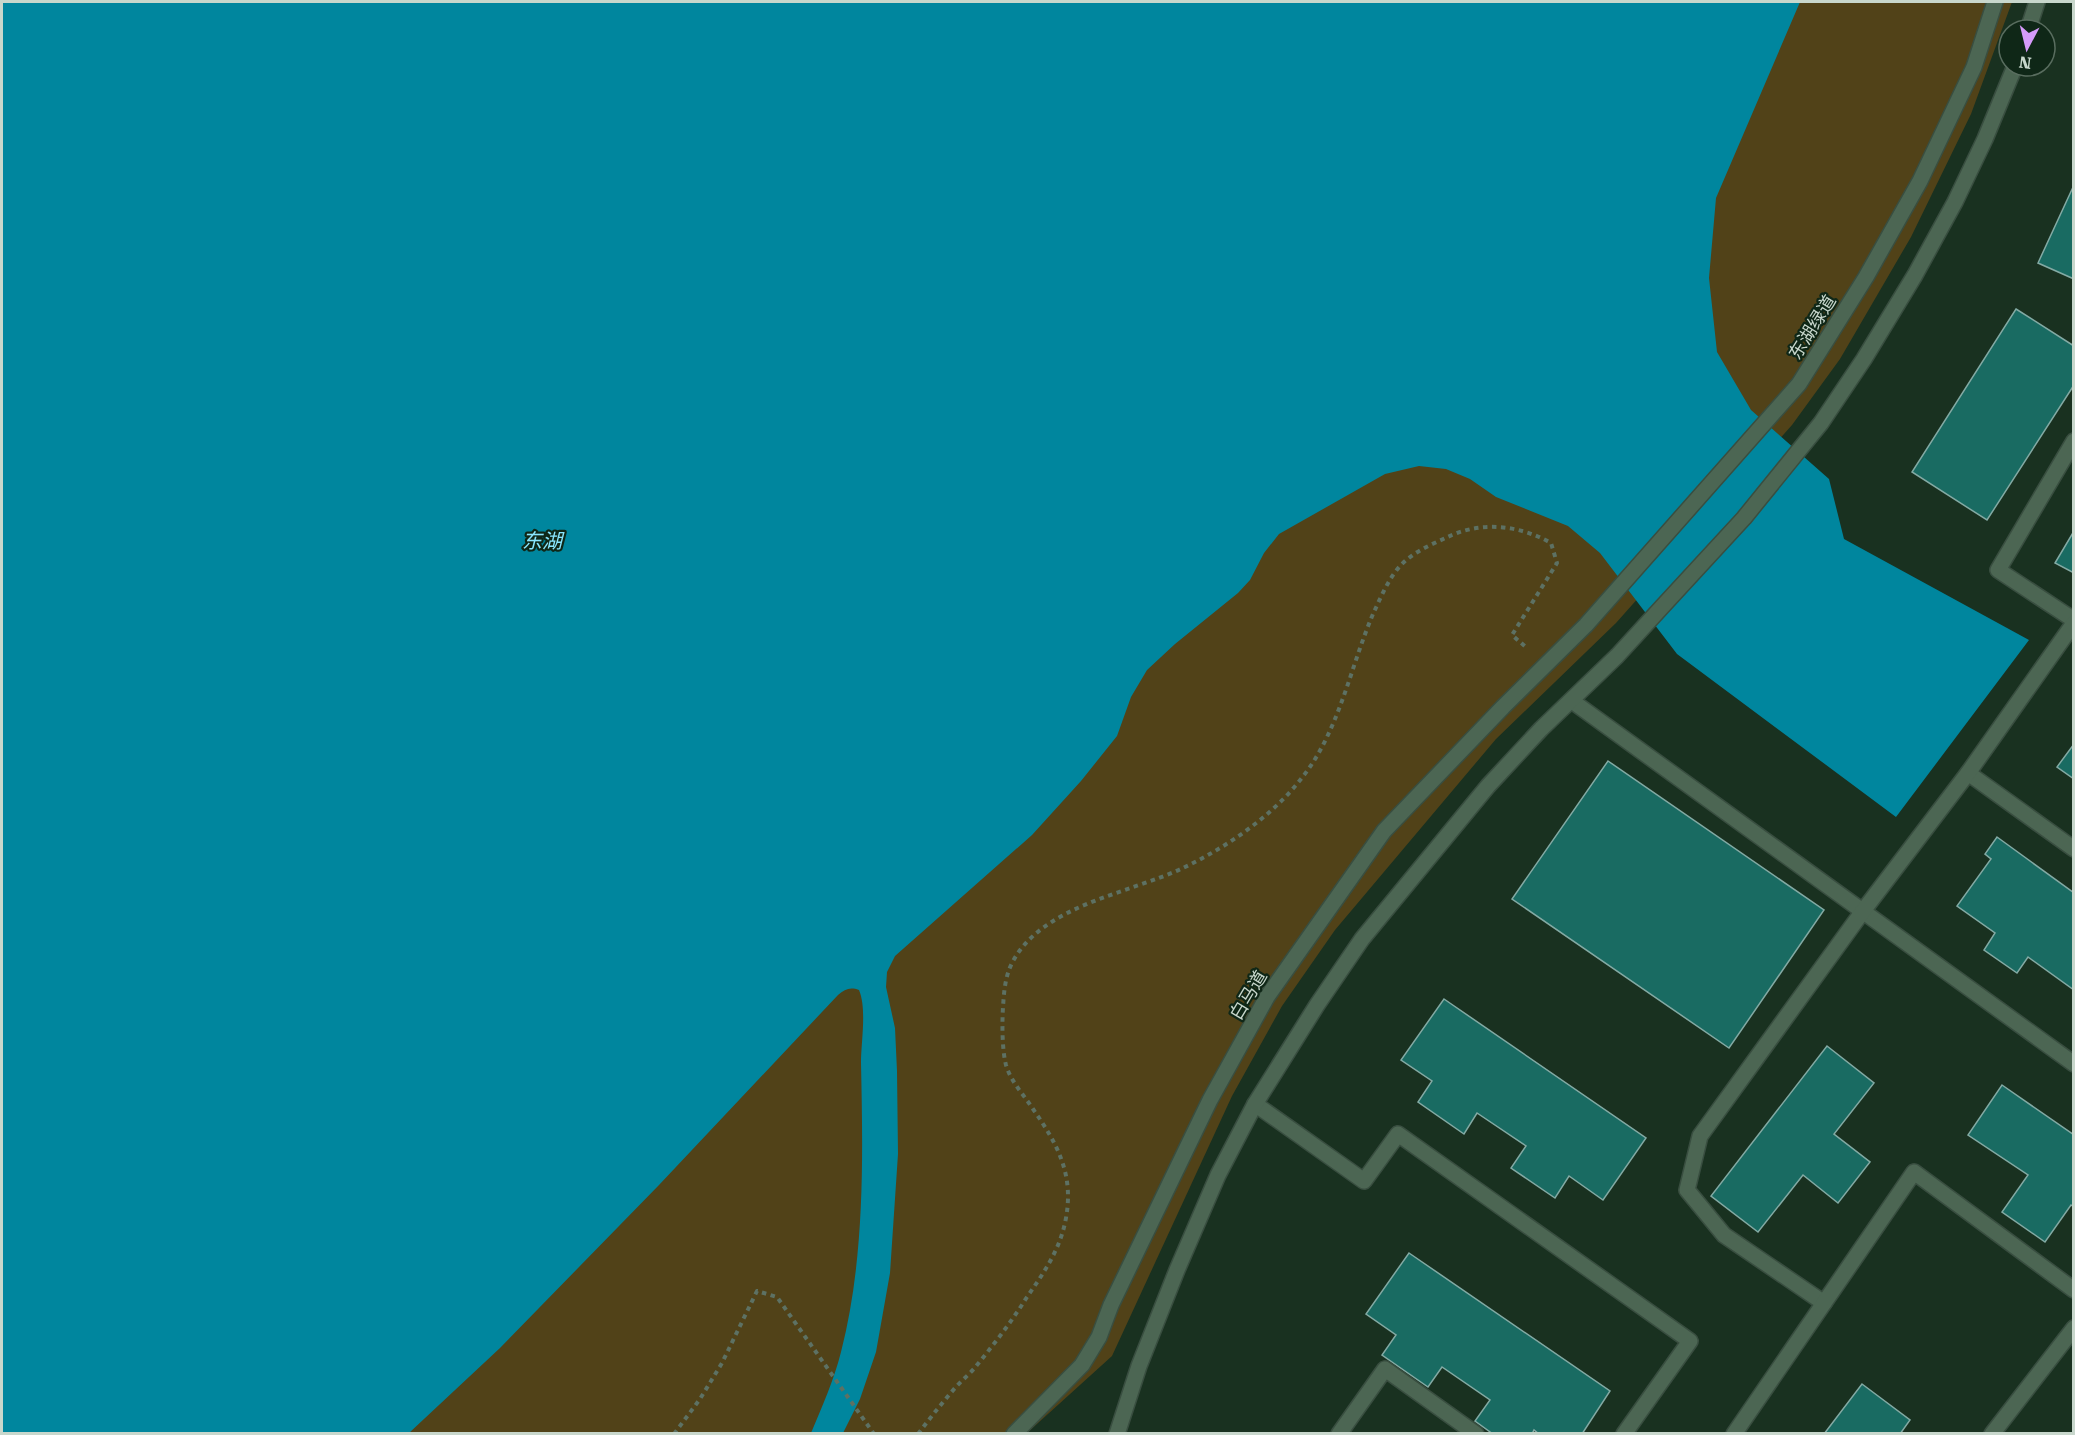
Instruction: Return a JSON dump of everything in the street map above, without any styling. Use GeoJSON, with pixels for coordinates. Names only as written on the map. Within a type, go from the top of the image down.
{"type":"FeatureCollection","features":[{"type":"Feature","properties":{"kind":"street","name":"东湖绿道"},"geometry":{"type":"LineString","coordinates":[[1586,625],[1799,384],[1866,277],[1920,182],[1974,67],[1995,2]]}},
{"type":"Feature","properties":{"kind":"street"},"geometry":{"type":"LineString","coordinates":[[2032,18],[2037,2]]}},
{"type":"Feature","properties":{"kind":"street"},"geometry":{"type":"LineString","coordinates":[[1117,1434],[1139,1366],[1218,1175],[1255,1104],[1362,939],[1488,786],[1540,729],[1617,656],[1744,518],[1821,423],[1864,359],[1956,202],[2011,78]]}},
{"type":"Feature","properties":{"kind":"street"},"geometry":{"type":"LineString","coordinates":[[1824,1303],[1724,1235],[1687,1190],[1701,1136],[1863,911],[1968,773],[2073,621],[1998,570],[2073,441]]}},
{"type":"Feature","properties":{"kind":"street","name":"白马道"},"geometry":{"type":"LineString","coordinates":[[1014,1434],[1082,1365],[1099,1337],[1111,1305],[1205,1110],[1267,997],[1384,831],[1503,706],[1586,625]]}},
{"type":"Feature","properties":{"kind":"street"},"geometry":{"type":"LineString","coordinates":[[1572,701],[2073,1064]]}},
{"type":"Feature","properties":{"kind":"street"},"geometry":{"type":"LineString","coordinates":[[1968,773],[2073,849]]}},
{"type":"Feature","properties":{"kind":"street"},"geometry":{"type":"LineString","coordinates":[[1255,1104],[1364,1181],[1398,1134],[1690,1341],[1624,1434]]}},
{"type":"Feature","properties":{"kind":"street"},"geometry":{"type":"LineString","coordinates":[[1734,1434],[1914,1172],[2073,1290]]}},
{"type":"Feature","properties":{"kind":"street"},"geometry":{"type":"LineString","coordinates":[[1992,1434],[2073,1328]]}},
{"type":"Feature","properties":{"kind":"street"},"geometry":{"type":"LineString","coordinates":[[1339,1434],[1385,1369],[1476,1434]]}},
{"type":"Feature","properties":{"kind":"path"},"geometry":{"type":"LineString","coordinates":[[918,1434],[975,1368],[1016,1314],[1054,1254],[1065,1224],[1068,1179],[1062,1161],[1049,1133],[1014,1082],[1006,1064],[1002,1018],[1005,988],[1012,964],[1022,947],[1038,931],[1057,918],[1080,907],[1146,884],[1205,857],[1247,830],[1291,792],[1316,757],[1334,721],[1380,598],[1401,565],[1415,553],[1458,532],[1493,526],[1527,531],[1551,543],[1557,563],[1512,635],[1548,664]]}},
{"type":"Feature","properties":{"kind":"path"},"geometry":{"type":"LineString","coordinates":[[674,1434],[700,1399],[722,1363],[757,1291],[777,1297],[874,1434]]}},
{"type":"Feature","properties":{"kind":"shaded area","name":"东湖"},"geometry":{"type":"Polygon","coordinates":[[[2,2],[2012,2],[2006,18],[1997,18],[1997,43],[1971,114],[1911,237],[1840,359],[1792,425],[1616,623],[1496,739],[1335,930],[1282,1006],[1232,1096],[1112,1356],[1027,1433],[2,1434],[2,2]]]}},
{"type":"Feature","properties":{"kind":"water","name":"东湖"},"geometry":{"type":"Polygon","coordinates":[[[2,2],[1800,2],[1716,198],[1709,278],[1717,352],[1751,410],[1829,479],[1844,539],[2029,640],[1896,817],[1677,654],[1600,553],[1568,526],[1496,497],[1470,479],[1446,469],[1419,466],[1385,474],[1279,534],[1264,553],[1250,580],[1238,593],[1147,670],[1131,697],[1117,736],[1081,781],[1032,835],[895,956],[887,972],[886,987],[895,1028],[897,1071],[898,1154],[890,1273],[876,1352],[860,1399],[843,1433],[811,1433],[841,1352],[855,1281],[861,1208],[863,1006],[859,990],[853,989],[845,990],[838,995],[659,1185],[500,1348],[409,1433],[2,1434],[2,2]]]}},
{"type":"Feature","properties":{"kind":"building"},"geometry":{"type":"Polygon","coordinates":[[[2074,185],[2074,279],[2038,263],[2074,185]]]}},
{"type":"Feature","properties":{"kind":"building"},"geometry":{"type":"Polygon","coordinates":[[[2016,309],[2074,346],[2074,385],[1987,520],[1912,472],[2016,309]]]}},
{"type":"Feature","properties":{"kind":"building"},"geometry":{"type":"Polygon","coordinates":[[[2074,531],[2074,573],[2055,563],[2074,531]]]}},
{"type":"Feature","properties":{"kind":"building"},"geometry":{"type":"Polygon","coordinates":[[[2074,744],[2074,779],[2057,767],[2074,744]]]}},
{"type":"Feature","properties":{"kind":"building"},"geometry":{"type":"Polygon","coordinates":[[[1608,761],[1824,910],[1729,1048],[1512,899],[1608,761]]]}},
{"type":"Feature","properties":{"kind":"building"},"geometry":{"type":"Polygon","coordinates":[[[1997,837],[2074,893],[2074,990],[2028,957],[2017,973],[1984,950],[1995,933],[1957,906],[1991,859],[1985,854],[1997,837]]]}},
{"type":"Feature","properties":{"kind":"building"},"geometry":{"type":"Polygon","coordinates":[[[1444,999],[1646,1138],[1603,1200],[1569,1176],[1555,1198],[1511,1168],[1526,1146],[1477,1113],[1464,1134],[1418,1102],[1432,1081],[1401,1060],[1444,999]]]}},
{"type":"Feature","properties":{"kind":"building"},"geometry":{"type":"Polygon","coordinates":[[[1827,1046],[1874,1083],[1834,1134],[1870,1162],[1838,1203],[1803,1175],[1758,1232],[1711,1196],[1827,1046]]]}},
{"type":"Feature","properties":{"kind":"building"},"geometry":{"type":"Polygon","coordinates":[[[2002,1085],[2074,1135],[2074,1207],[2071,1205],[2045,1242],[2002,1212],[2028,1175],[1968,1135],[2002,1085]]]}},
{"type":"Feature","properties":{"kind":"building"},"geometry":{"type":"Polygon","coordinates":[[[1409,1253],[1610,1391],[1582,1434],[1539,1434],[1534,1430],[1532,1434],[1493,1434],[1475,1421],[1490,1400],[1442,1367],[1428,1387],[1382,1355],[1396,1335],[1366,1314],[1409,1253]]]}},
{"type":"Feature","properties":{"kind":"building"},"geometry":{"type":"Polygon","coordinates":[[[1862,1384],[1910,1420],[1900,1434],[1824,1434],[1862,1384]]]}}]}
